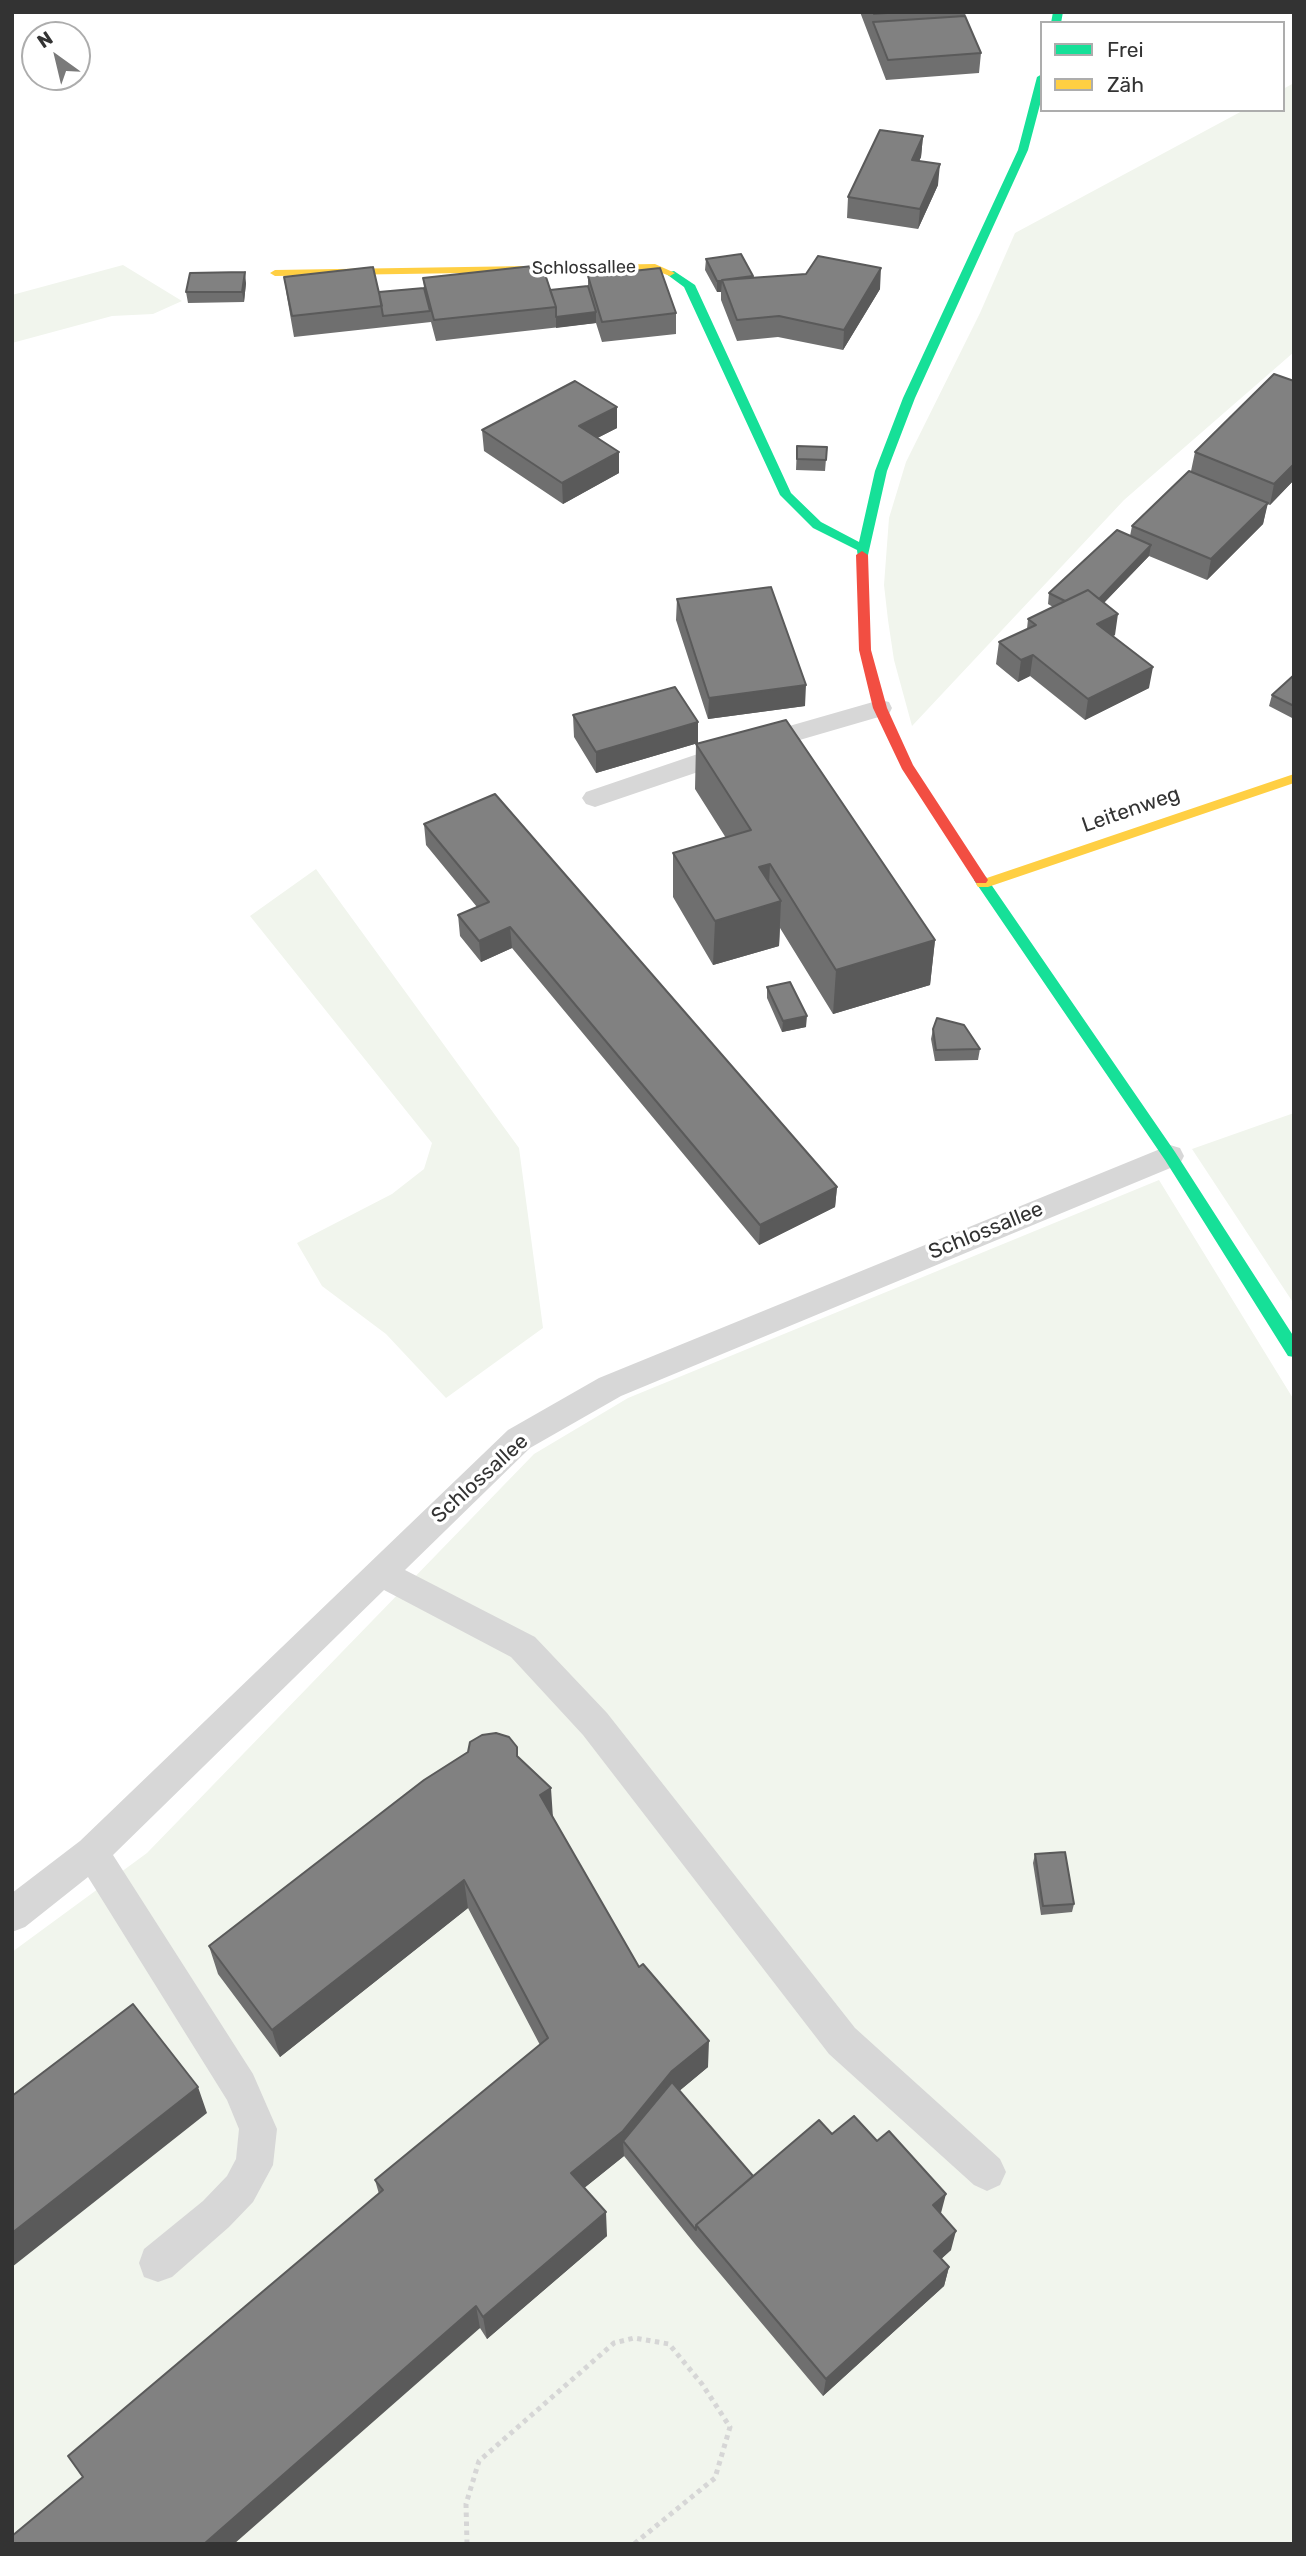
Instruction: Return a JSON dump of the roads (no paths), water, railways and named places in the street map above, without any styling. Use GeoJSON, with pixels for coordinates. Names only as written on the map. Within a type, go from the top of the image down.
{"type":"FeatureCollection","features":[{"type":"Feature","properties":{"kind":"main road"},"geometry":{"type":"LineString","coordinates":[[1040,85],[1023,150],[909,398],[881,471],[862,548],[865,650],[880,708],[907,766],[983,884],[1170,1156],[1294,1351]]}},
{"type":"Feature","properties":{"kind":"main road","name":"Schlossallee"},"geometry":{"type":"LineString","coordinates":[[275,273],[655,267],[671,273],[689,285],[786,495],[817,525],[862,548]]}},
{"type":"Feature","properties":{"kind":"main road","name":"Leitenweg"},"geometry":{"type":"LineString","coordinates":[[983,884],[1294,778]]}},
{"type":"Feature","properties":{"kind":"lane"},"geometry":{"type":"LineString","coordinates":[[595,799],[740,749],[880,708]]}},
{"type":"Feature","properties":{"kind":"lane","name":"Schlossallee"},"geometry":{"type":"LineString","coordinates":[[12,1914],[92,1852],[333,1622],[379,1572],[519,1439],[610,1387],[1170,1156]]}},
{"type":"Feature","properties":{"kind":"lane"},"geometry":{"type":"LineString","coordinates":[[379,1572],[523,1647],[596,1724],[842,2041],[987,2172]]}},
{"type":"Feature","properties":{"kind":"lane"},"geometry":{"type":"LineString","coordinates":[[92,1852],[240,2087],[258,2129],[254,2165],[240,2189],[216,2214],[158,2263]]}}]}
